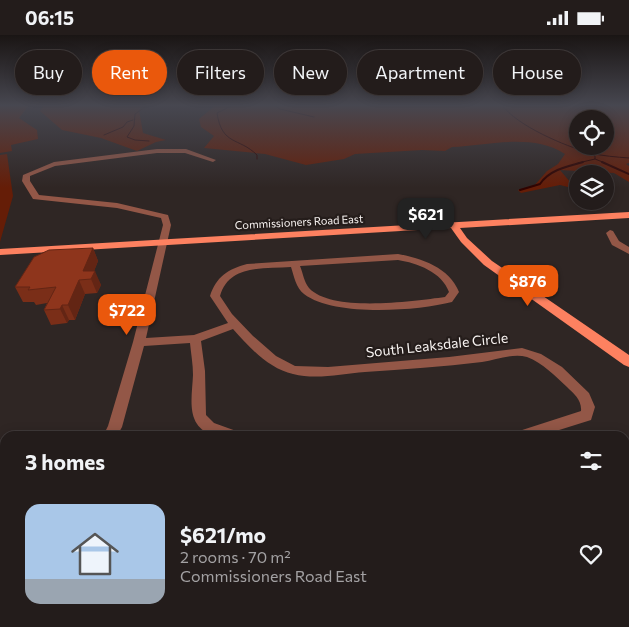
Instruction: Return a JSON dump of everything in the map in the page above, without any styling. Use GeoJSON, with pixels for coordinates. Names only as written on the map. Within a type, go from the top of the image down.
{"type":"FeatureCollection","features":[{"type":"Feature","properties":{"kind":"main road","name":"Commissioners Road East"},"geometry":{"type":"LineString","coordinates":[[0,252],[629,215]]}},
{"type":"Feature","properties":{"kind":"main road"},"geometry":{"type":"LineString","coordinates":[[454,226],[464,240],[488,263],[629,362]]}},
{"type":"Feature","properties":{"kind":"street"},"geometry":{"type":"LineString","coordinates":[[113,431],[139,342],[167,225],[165,217],[146,210],[108,203],[36,197],[26,181],[26,175],[54,164],[157,151],[186,151],[213,159]]}},
{"type":"Feature","properties":{"kind":"street"},"geometry":{"type":"LineString","coordinates":[[610,233],[615,243],[629,251]]}},
{"type":"Feature","properties":{"kind":"street"},"geometry":{"type":"LineString","coordinates":[[139,342],[195,339],[236,324],[221,307],[215,296],[217,285],[222,278],[237,269],[247,267],[398,257],[416,259],[429,265],[452,286],[454,292],[448,300],[351,307],[325,302],[308,291],[299,280],[295,264]]}},
{"type":"Feature","properties":{"kind":"street","name":"South Leaksdale Circle"},"geometry":{"type":"LineString","coordinates":[[236,324],[266,357],[281,366],[310,372],[452,362],[521,351],[532,354],[546,362],[584,395],[588,411],[586,416],[538,431]]}},
{"type":"Feature","properties":{"kind":"street"},"geometry":{"type":"LineString","coordinates":[[195,339],[199,373],[196,412],[204,425],[217,431]]}},
{"type":"Feature","properties":{"kind":"shaded area"},"geometry":{"type":"Polygon","coordinates":[[[0,133],[37,133],[38,139],[11,145],[12,151],[0,153],[0,133]]]}},
{"type":"Feature","properties":{"kind":"shaded area"},"geometry":{"type":"Polygon","coordinates":[[[75,133],[143,133],[166,140],[156,142],[137,151],[101,138],[75,133]]]}},
{"type":"Feature","properties":{"kind":"shaded area"},"geometry":{"type":"Polygon","coordinates":[[[209,133],[569,133],[569,155],[614,155],[614,133],[629,133],[629,163],[626,164],[629,166],[629,182],[614,173],[614,165],[569,165],[569,170],[560,170],[569,181],[569,187],[560,185],[521,193],[518,190],[534,186],[547,171],[558,164],[565,154],[539,144],[525,142],[452,147],[445,151],[422,150],[355,154],[344,159],[306,165],[265,154],[204,148],[214,136],[209,133]]]}},
{"type":"Feature","properties":{"kind":"shaded area"},"geometry":{"type":"Polygon","coordinates":[[[7,154],[13,196],[0,242],[0,155],[7,154]]]}},
{"type":"Feature","properties":{"kind":"building"},"geometry":{"type":"Polygon","coordinates":[[[93,248],[83,271],[95,271],[91,279],[79,280],[68,305],[62,305],[60,309],[44,310],[56,287],[28,290],[30,287],[15,287],[34,257],[49,250],[93,248]]]}},
{"type":"Feature","properties":{"kind":"waterway"},"geometry":{"type":"LineString","coordinates":[[104,135],[110,133]]}},
{"type":"Feature","properties":{"kind":"waterway"},"geometry":{"type":"LineString","coordinates":[[130,133],[127,137],[135,140],[149,141]]}},
{"type":"Feature","properties":{"kind":"waterway"},"geometry":{"type":"LineString","coordinates":[[224,133],[232,140],[250,149],[257,155],[257,159]]}},
{"type":"Feature","properties":{"kind":"waterway"},"geometry":{"type":"LineString","coordinates":[[539,133],[590,153],[629,158]]}},
{"type":"Feature","properties":{"kind":"waterway"},"geometry":{"type":"LineString","coordinates":[[594,155],[595,159]]}},
{"type":"Feature","properties":{"kind":"waterway"},"geometry":{"type":"LineString","coordinates":[[578,163],[595,159]]}},
{"type":"Feature","properties":{"kind":"waterway"},"geometry":{"type":"LineString","coordinates":[[595,159],[605,163]]}},
{"type":"Feature","properties":{"kind":"waterway"},"geometry":{"type":"LineString","coordinates":[[520,190],[540,184],[548,175],[559,169],[583,162]]}},
{"type":"Feature","properties":{"kind":"waterway"},"geometry":{"type":"LineString","coordinates":[[602,162],[629,174]]}}]}
